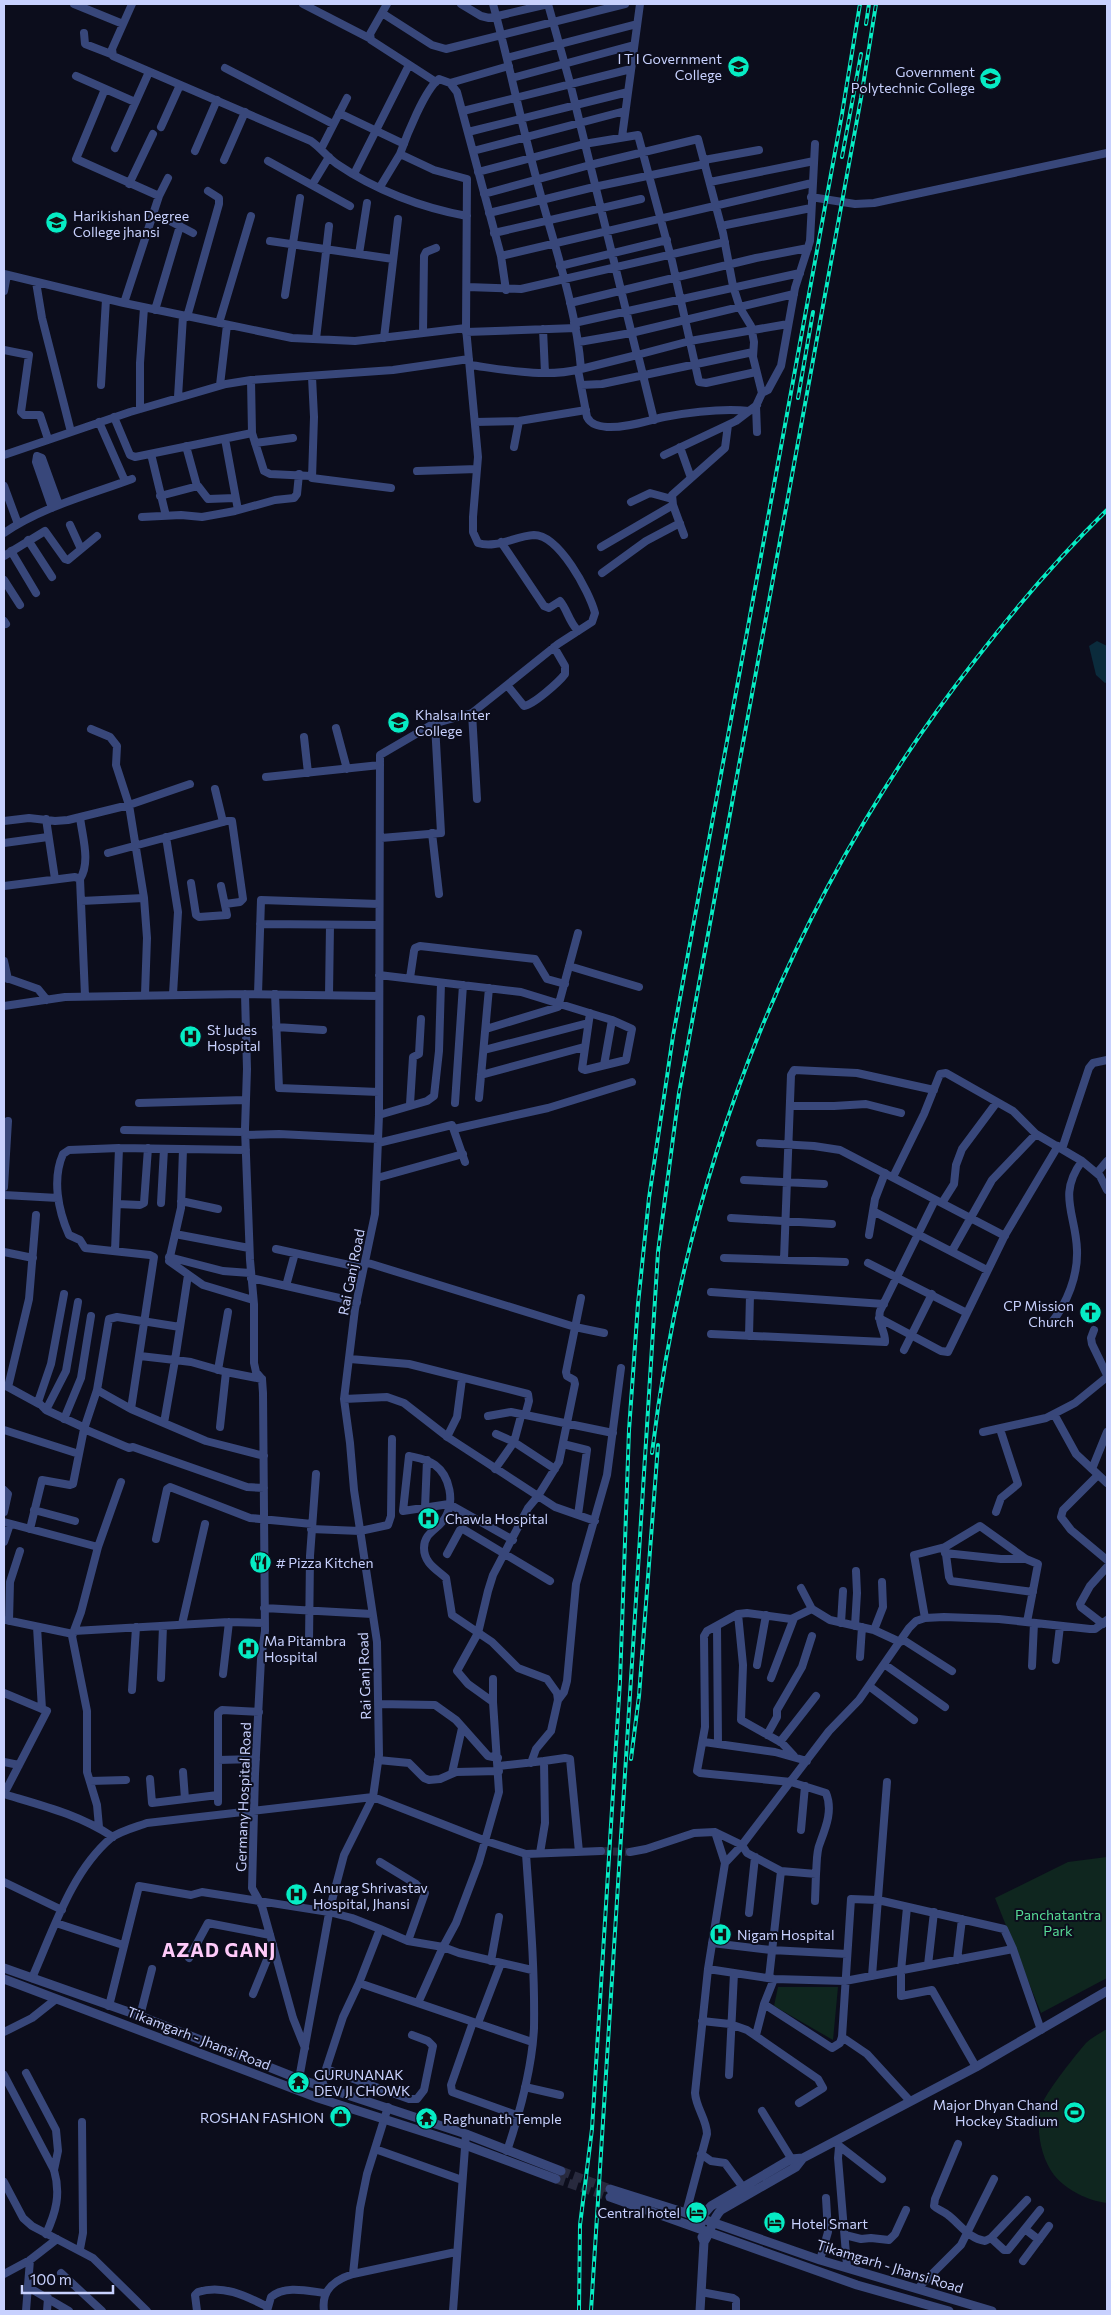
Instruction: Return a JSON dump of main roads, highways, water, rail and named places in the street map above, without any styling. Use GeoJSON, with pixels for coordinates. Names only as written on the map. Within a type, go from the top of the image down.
{"type":"FeatureCollection","features":[{"type":"Feature","properties":{"kind":"water"},"geometry":{"type":"Polygon","coordinates":[[[1097,641],[1107,646],[1107,682],[1105,683],[1096,675],[1089,646],[1097,641]]]}},
{"type":"Feature","properties":{"kind":"tunnel"},"geometry":{"type":"LineString","coordinates":[[601,1851],[630,1852]]}},
{"type":"Feature","properties":{"kind":"tunnel"},"geometry":{"type":"LineString","coordinates":[[561,2171],[610,2189]]}},
{"type":"Feature","properties":{"kind":"tunnel"},"geometry":{"type":"LineString","coordinates":[[556,2179],[610,2197]]}},
{"type":"Feature","properties":{"kind":"railway"},"geometry":{"type":"LineString","coordinates":[[579,2311],[580,2225],[592,2129],[620,1681],[629,1430],[638,1304],[649,1198],[673,1036],[842,114],[860,4]]}},
{"type":"Feature","properties":{"kind":"railway"},"geometry":{"type":"LineString","coordinates":[[866,24],[869,4]]}},
{"type":"Feature","properties":{"kind":"railway"},"geometry":{"type":"LineString","coordinates":[[591,2311],[658,1252],[679,1093],[861,98],[876,4]]}},
{"type":"Feature","properties":{"kind":"railway"},"geometry":{"type":"LineString","coordinates":[[842,157],[861,54]]}},
{"type":"Feature","properties":{"kind":"railway"},"geometry":{"type":"LineString","coordinates":[[798,398],[813,312]]}},
{"type":"Feature","properties":{"kind":"railway"},"geometry":{"type":"LineString","coordinates":[[652,1453],[669,1345],[692,1239],[722,1135],[759,1034],[803,935],[854,840],[912,748],[976,659],[1007,620],[1056,563],[1107,510]]}},
{"type":"Feature","properties":{"kind":"railway"},"geometry":{"type":"LineString","coordinates":[[631,1759],[639,1696],[658,1445]]}},
{"type":"Feature","properties":{"kind":"place","name":"I T I Government College"},"geometry":{"type":"Point","coordinates":[738,66]}},
{"type":"Feature","properties":{"kind":"place","name":"Government Polytechnic College"},"geometry":{"type":"Point","coordinates":[991,79]}},
{"type":"Feature","properties":{"kind":"place","name":"Harikishan Degree College jhansi"},"geometry":{"type":"Point","coordinates":[57,223]}},
{"type":"Feature","properties":{"kind":"place","name":"Khalsa Inter College"},"geometry":{"type":"Point","coordinates":[399,722]}},
{"type":"Feature","properties":{"kind":"place","name":"St Judes Hospital"},"geometry":{"type":"Point","coordinates":[191,1037]}},
{"type":"Feature","properties":{"kind":"place","name":"CP Mission Church"},"geometry":{"type":"Point","coordinates":[1090,1313]}},
{"type":"Feature","properties":{"kind":"place","name":"Chawla Hospital"},"geometry":{"type":"Point","coordinates":[429,1518]}},
{"type":"Feature","properties":{"kind":"place","name":"# Pizza Kitchen"},"geometry":{"type":"Point","coordinates":[260,1562]}},
{"type":"Feature","properties":{"kind":"place","name":"Ma Pitambra Hospital"},"geometry":{"type":"Point","coordinates":[248,1648]}},
{"type":"Feature","properties":{"kind":"place","name":"Anurag Shrivastav Hospital, Jhansi"},"geometry":{"type":"Point","coordinates":[297,1895]}},
{"type":"Feature","properties":{"kind":"place","name":"Nigam Hospital"},"geometry":{"type":"Point","coordinates":[721,1934]}},
{"type":"Feature","properties":{"kind":"place","name":"GURUNANAK DEV JI CHOWK"},"geometry":{"type":"Point","coordinates":[298,2082]}},
{"type":"Feature","properties":{"kind":"place","name":"Major Dhyan Chand Hockey Stadium"},"geometry":{"type":"Point","coordinates":[1074,2112]}},
{"type":"Feature","properties":{"kind":"place","name":"ROSHAN FASHION"},"geometry":{"type":"Point","coordinates":[340,2117]}},
{"type":"Feature","properties":{"kind":"place","name":"Raghunath Temple"},"geometry":{"type":"Point","coordinates":[427,2118]}},
{"type":"Feature","properties":{"kind":"place","name":"Central hotel"},"geometry":{"type":"Point","coordinates":[696,2212]}},
{"type":"Feature","properties":{"kind":"place","name":"Hotel Smart"},"geometry":{"type":"Point","coordinates":[775,2223]}},
{"type":"Feature","properties":{"kind":"district","name":"AZAD GANJ"},"geometry":{"type":"Point","coordinates":[219,1949]}},
{"type":"Feature","properties":{"kind":"park label","name":"Panchatantra Park"},"geometry":{"type":"Point","coordinates":[1058,1922]}}]}
